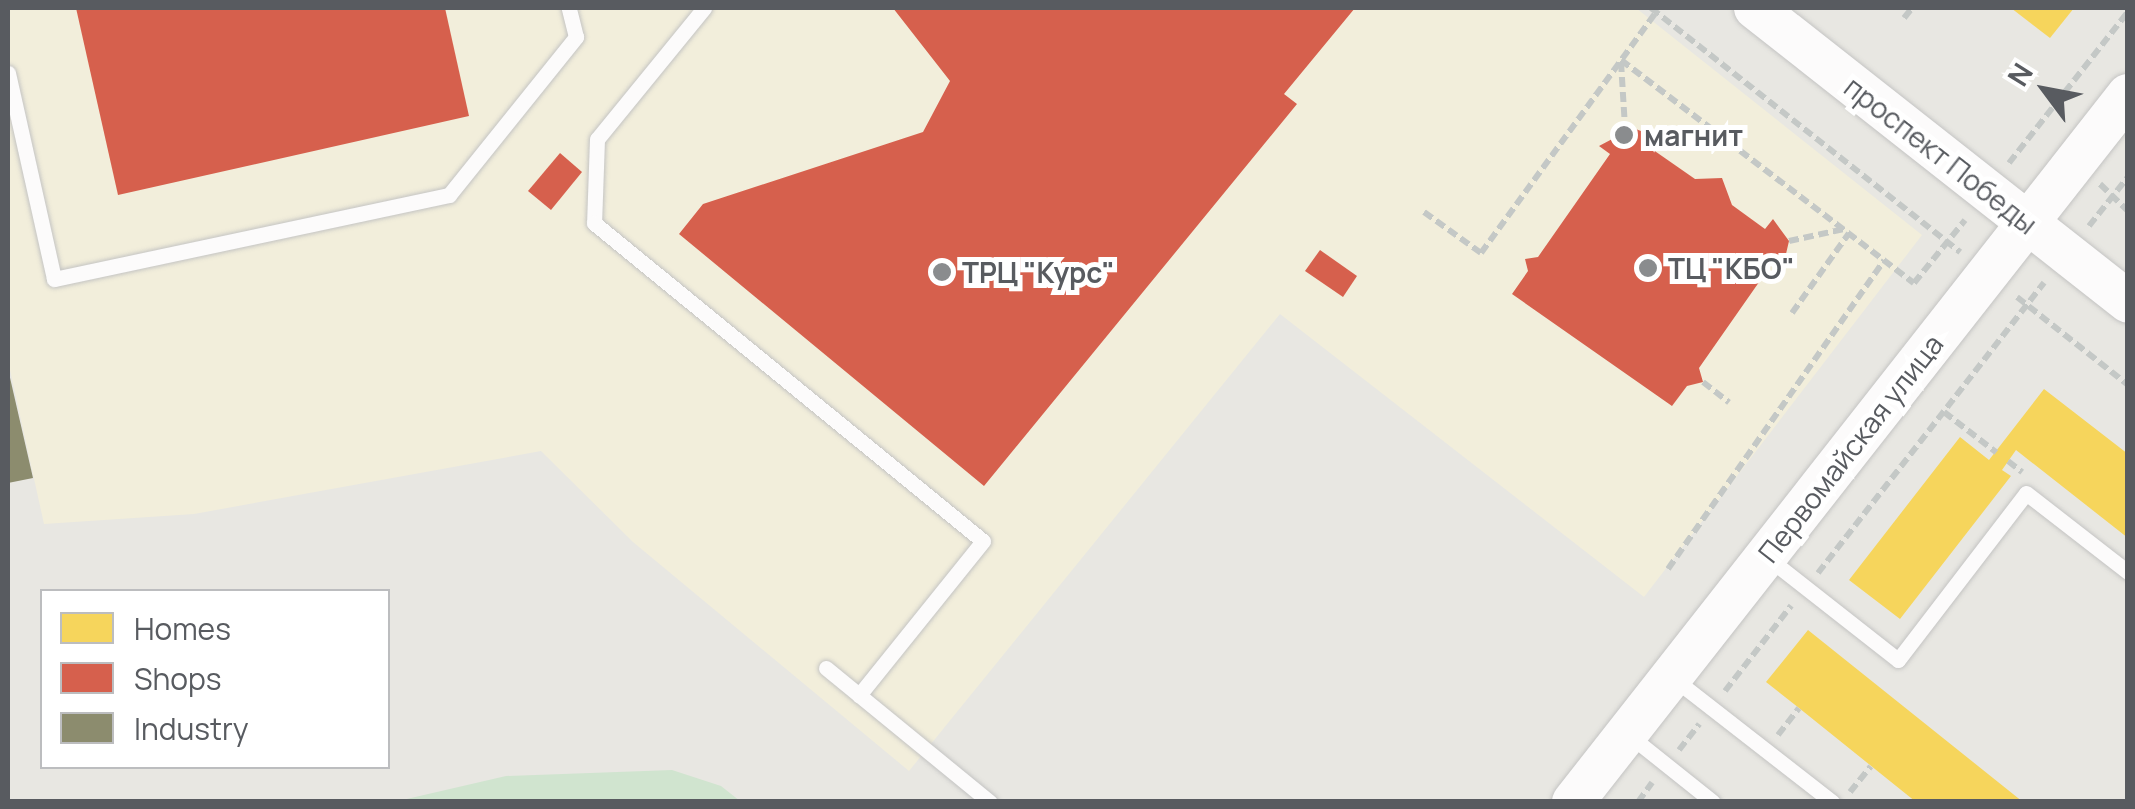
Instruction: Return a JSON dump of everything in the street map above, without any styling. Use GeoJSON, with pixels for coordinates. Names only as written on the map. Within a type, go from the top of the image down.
{"type":"FeatureCollection","features":[{"type":"Feature","properties":{"kind":"main road","name":"проспект Победы"},"geometry":{"type":"LineString","coordinates":[[1755,8],[2128,302]]}},
{"type":"Feature","properties":{"kind":"main road","name":"Первомайская улица"},"geometry":{"type":"LineString","coordinates":[[1572,802],[2128,95]]}},
{"type":"Feature","properties":{"kind":"lane"},"geometry":{"type":"LineString","coordinates":[[8,73],[54,279],[449,195],[576,37],[568,8]]}},
{"type":"Feature","properties":{"kind":"lane"},"geometry":{"type":"LineString","coordinates":[[704,8],[596,139],[594,224],[982,541],[859,695]]}},
{"type":"Feature","properties":{"kind":"lane"},"geometry":{"type":"LineString","coordinates":[[1765,556],[1898,660],[2026,493],[2128,572]]}},
{"type":"Feature","properties":{"kind":"lane"},"geometry":{"type":"LineString","coordinates":[[826,668],[990,802]]}},
{"type":"Feature","properties":{"kind":"lane"},"geometry":{"type":"LineString","coordinates":[[1671,676],[1832,802]]}},
{"type":"Feature","properties":{"kind":"lane"},"geometry":{"type":"LineString","coordinates":[[1626,732],[1713,802]]}},
{"type":"Feature","properties":{"kind":"path"},"geometry":{"type":"LineString","coordinates":[[1904,18],[1912,8]]}},
{"type":"Feature","properties":{"kind":"path"},"geometry":{"type":"LineString","coordinates":[[1424,212],[1481,253],[1654,10],[2128,385]]}},
{"type":"Feature","properties":{"kind":"path"},"geometry":{"type":"LineString","coordinates":[[1621,60],[1914,283],[2128,12]]}},
{"type":"Feature","properties":{"kind":"path"},"geometry":{"type":"LineString","coordinates":[[1621,60],[1625,128]]}},
{"type":"Feature","properties":{"kind":"path"},"geometry":{"type":"LineString","coordinates":[[1638,802],[2128,176]]}},
{"type":"Feature","properties":{"kind":"path"},"geometry":{"type":"LineString","coordinates":[[1789,241],[1847,231]]}},
{"type":"Feature","properties":{"kind":"path"},"geometry":{"type":"LineString","coordinates":[[1792,314],[1847,231]]}},
{"type":"Feature","properties":{"kind":"path"},"geometry":{"type":"LineString","coordinates":[[1668,569],[1884,260]]}},
{"type":"Feature","properties":{"kind":"path"},"geometry":{"type":"LineString","coordinates":[[1702,382],[1729,402]]}},
{"type":"Feature","properties":{"kind":"path"},"geometry":{"type":"LineString","coordinates":[[1944,412],[1996,452]]}},
{"type":"Feature","properties":{"kind":"path"},"geometry":{"type":"LineString","coordinates":[[1844,802],[1871,766]]}},
{"type":"Feature","properties":{"kind":"shaded area"},"geometry":{"type":"Polygon","coordinates":[[[8,8],[1636,8],[1922,235],[1644,597],[1280,314],[909,771],[633,542],[541,451],[194,514],[44,524],[8,361],[8,8]]]}},
{"type":"Feature","properties":{"kind":"green space"},"geometry":{"type":"Polygon","coordinates":[[[672,770],[721,786],[740,801],[398,801],[506,776],[672,770]]]}},
{"type":"Feature","properties":{"kind":"building: Homes"},"geometry":{"type":"Polygon","coordinates":[[[2011,8],[2074,8],[2050,38],[2011,8]]]}},
{"type":"Feature","properties":{"kind":"building: Homes"},"geometry":{"type":"Polygon","coordinates":[[[2044,389],[2128,454],[2128,538],[2016,450],[2002,470],[2011,476],[1900,619],[1849,580],[1960,437],[1989,460],[2044,389]]]}},
{"type":"Feature","properties":{"kind":"building: Homes"},"geometry":{"type":"Polygon","coordinates":[[[1808,630],[2023,802],[1916,802],[1766,682],[1808,630]]]}},
{"type":"Feature","properties":{"kind":"building: Shops"},"geometry":{"type":"Polygon","coordinates":[[[76,8],[445,8],[469,116],[118,195],[76,8]]]}},
{"type":"Feature","properties":{"kind":"building: Shops","name":"ТРЦ \"Курс\""},"geometry":{"type":"Polygon","coordinates":[[[893,8],[1355,8],[1284,94],[1297,104],[984,486],[679,234],[703,204],[923,132],[950,81],[893,8]]]}},
{"type":"Feature","properties":{"kind":"building: Shops","name":"ТЦ \"КБО\""},"geometry":{"type":"Polygon","coordinates":[[[1633,128],[1657,137],[1649,147],[1695,179],[1722,178],[1732,205],[1765,229],[1773,219],[1789,241],[1782,271],[1771,265],[1699,368],[1703,382],[1687,386],[1672,406],[1512,294],[1528,271],[1525,259],[1538,257],[1610,154],[1599,146],[1633,128]]]}},
{"type":"Feature","properties":{"kind":"building: Shops"},"geometry":{"type":"Polygon","coordinates":[[[560,153],[582,172],[551,210],[528,191],[560,153]]]}},
{"type":"Feature","properties":{"kind":"building: Shops"},"geometry":{"type":"Polygon","coordinates":[[[1320,250],[1357,276],[1343,297],[1305,271],[1320,250]]]}},
{"type":"Feature","properties":{"kind":"building: Industry"},"geometry":{"type":"Polygon","coordinates":[[[8,369],[33,478],[8,483],[8,369]]]}},
{"type":"Feature","properties":{"kind":"place","name":"магнит"},"geometry":{"type":"Point","coordinates":[1624,135]}},
{"type":"Feature","properties":{"kind":"place","name":"ТЦ \"КБО\""},"geometry":{"type":"Point","coordinates":[1648,268]}},
{"type":"Feature","properties":{"kind":"place","name":"ТРЦ \"Курс\""},"geometry":{"type":"Point","coordinates":[942,272]}}]}
